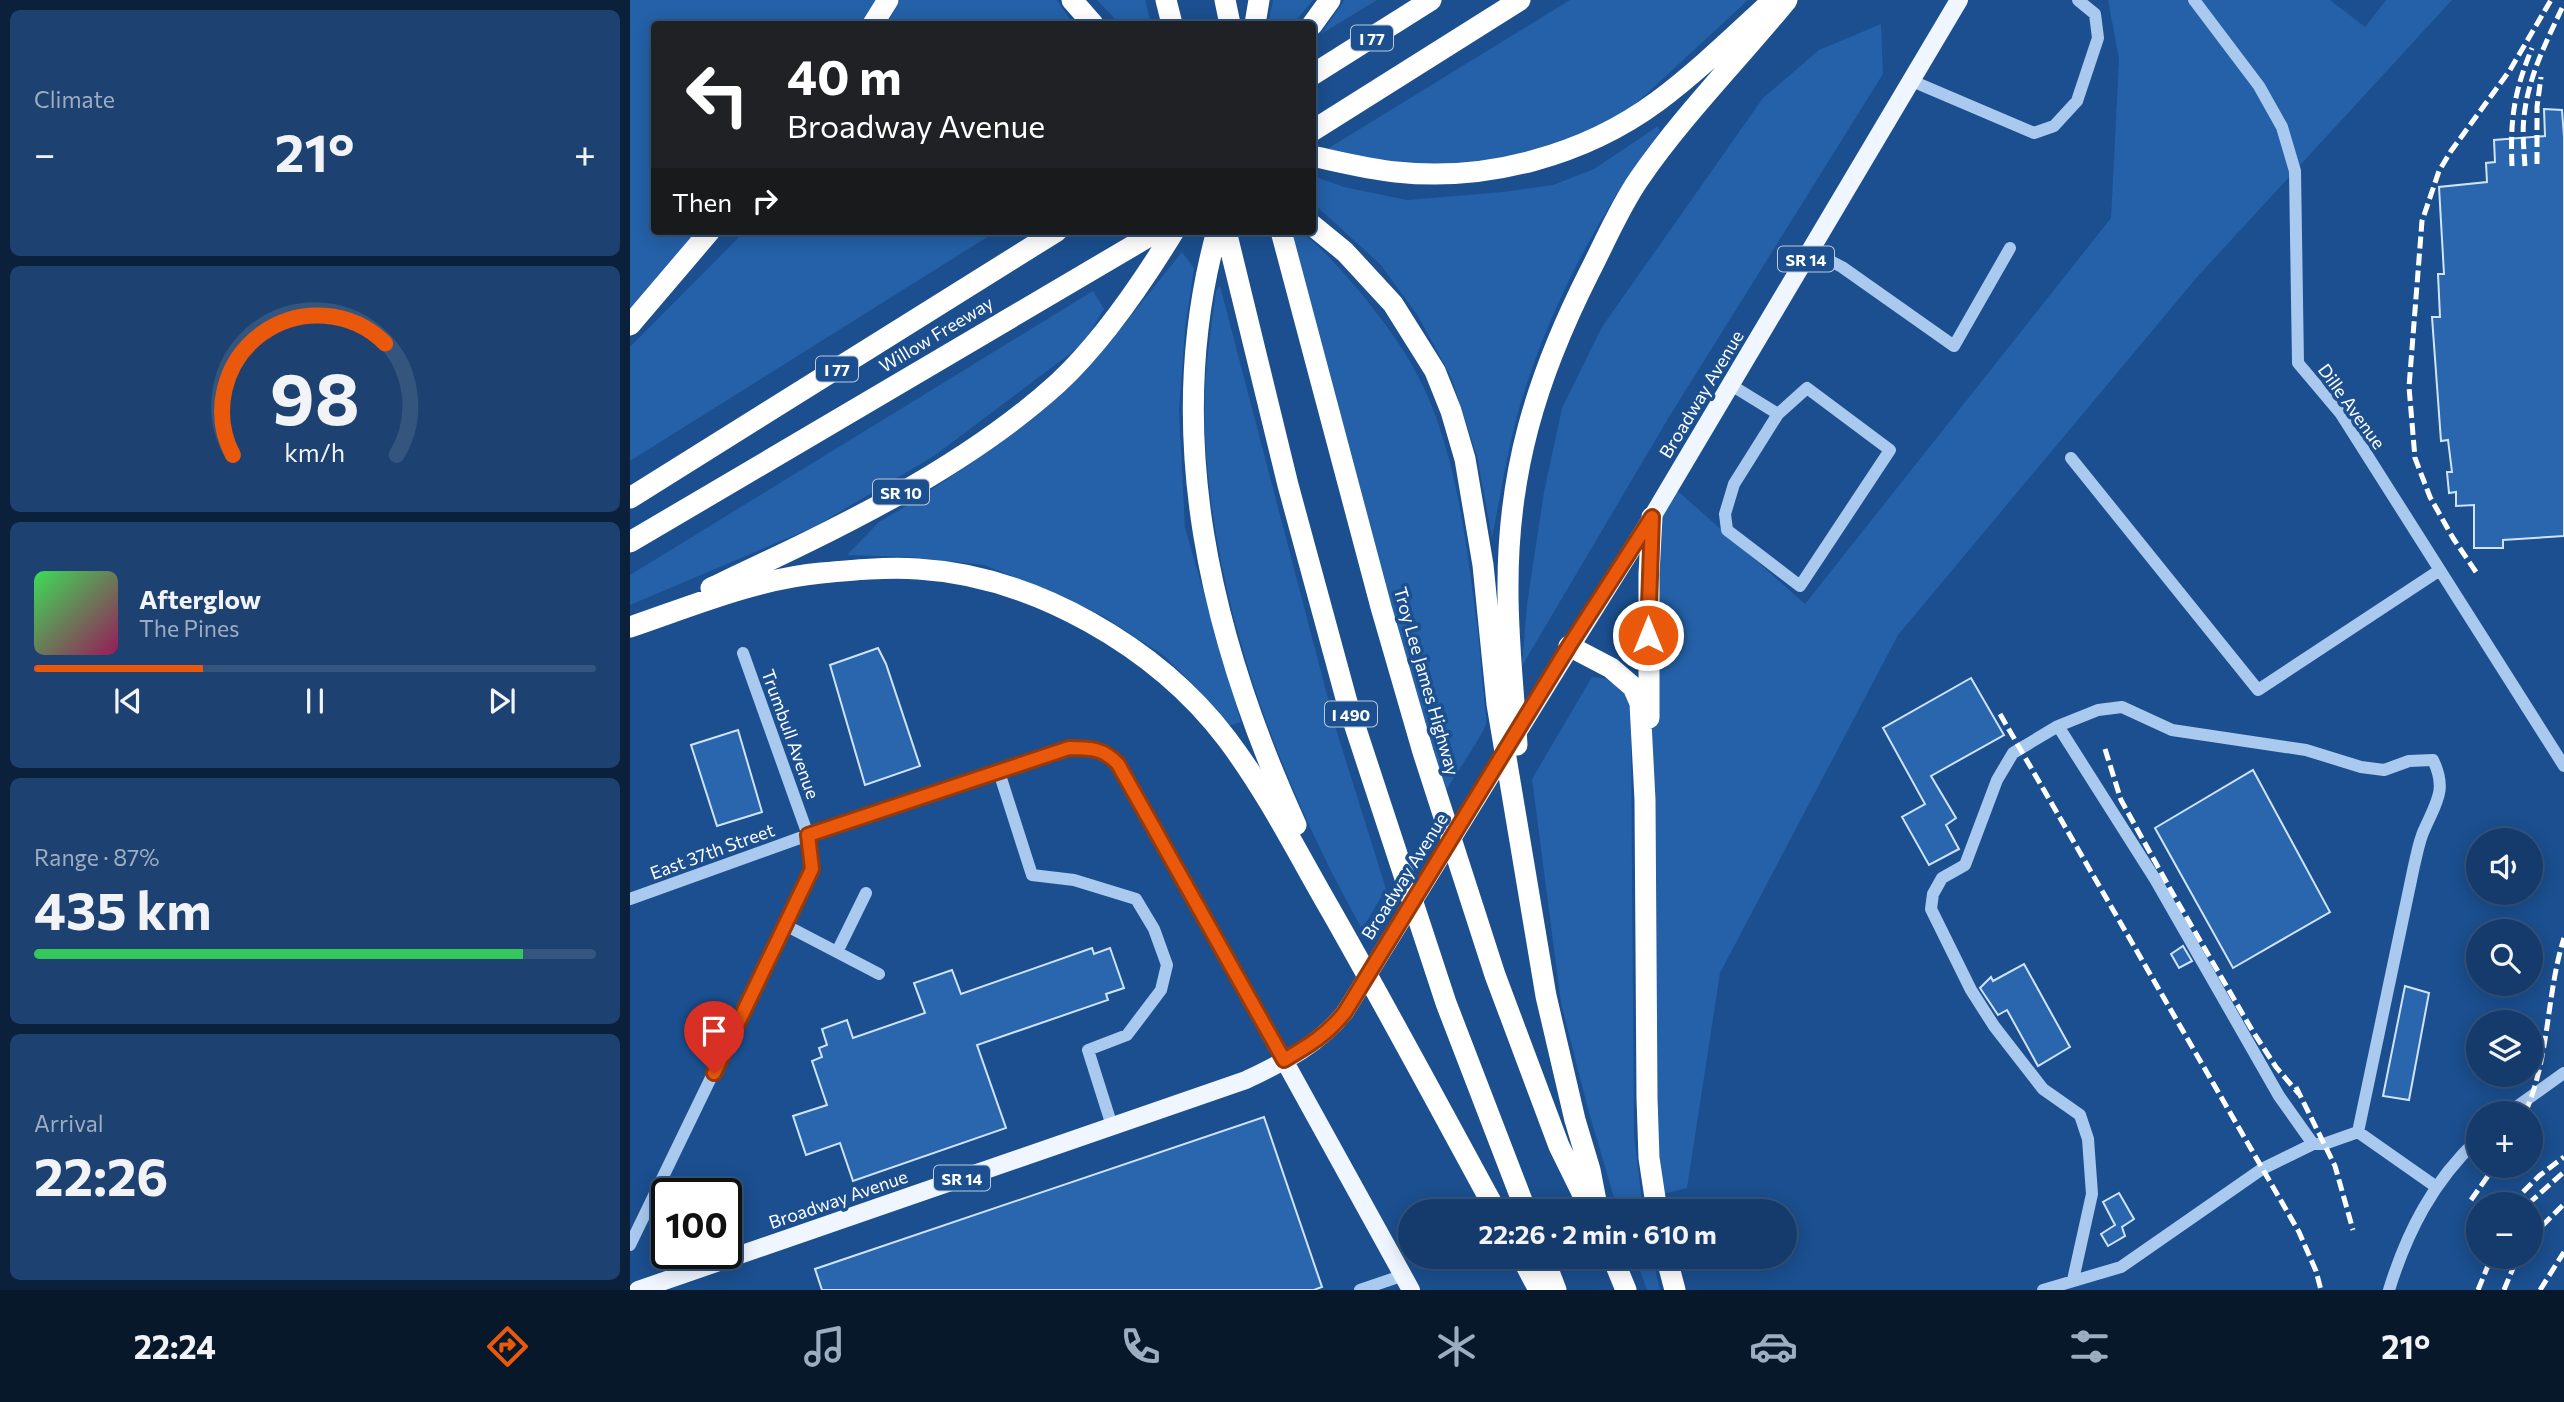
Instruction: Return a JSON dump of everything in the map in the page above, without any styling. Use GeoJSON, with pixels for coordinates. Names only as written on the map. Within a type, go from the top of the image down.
{"type":"FeatureCollection","features":[{"type":"Feature","properties":{"kind":"highway"},"geometry":{"type":"LineString","coordinates":[[875,21],[888,0]]}},
{"type":"Feature","properties":{"kind":"highway"},"geometry":{"type":"LineString","coordinates":[[1072,0],[1090,21]]}},
{"type":"Feature","properties":{"kind":"highway"},"geometry":{"type":"LineString","coordinates":[[1166,0],[1171,21]]}},
{"type":"Feature","properties":{"kind":"highway"},"geometry":{"type":"LineString","coordinates":[[1224,0],[1229,21]]}},
{"type":"Feature","properties":{"kind":"highway"},"geometry":{"type":"LineString","coordinates":[[1256,21],[1259,0]]}},
{"type":"Feature","properties":{"kind":"highway"},"geometry":{"type":"LineString","coordinates":[[1314,21],[1330,0]]}},
{"type":"Feature","properties":{"kind":"highway","name":"I 77"},"geometry":{"type":"LineString","coordinates":[[1316,72],[1431,0]]}},
{"type":"Feature","properties":{"kind":"highway","name":"I 77"},"geometry":{"type":"LineString","coordinates":[[1316,128],[1520,0]]}},
{"type":"Feature","properties":{"kind":"highway"},"geometry":{"type":"LineString","coordinates":[[1320,158],[1396,172],[1466,173],[1544,158],[1575,148],[1656,103],[1688,78],[1773,0]]}},
{"type":"Feature","properties":{"kind":"highway"},"geometry":{"type":"LineString","coordinates":[[1525,876],[1508,592],[1514,495],[1524,439],[1541,381],[1563,325],[1637,181],[1701,99],[1787,0]]}},
{"type":"Feature","properties":{"kind":"highway"},"geometry":{"type":"LineString","coordinates":[[1316,228],[1345,251],[1393,304],[1413,333],[1435,371],[1451,411],[1465,459],[1483,565],[1497,704],[1546,996],[1596,1199]]}},
{"type":"Feature","properties":{"kind":"highway"},"geometry":{"type":"LineString","coordinates":[[630,325],[707,235]]}},
{"type":"Feature","properties":{"kind":"highway"},"geometry":{"type":"LineString","coordinates":[[670,280],[722,235]]}},
{"type":"Feature","properties":{"kind":"highway","name":"Willow Freeway"},"geometry":{"type":"LineString","coordinates":[[630,498],[1050,235]]}},
{"type":"Feature","properties":{"kind":"highway","name":"Willow Freeway"},"geometry":{"type":"LineString","coordinates":[[630,542],[1151,235]]}},
{"type":"Feature","properties":{"kind":"highway","name":"SR 10"},"geometry":{"type":"LineString","coordinates":[[630,626],[830,532],[968,450],[1009,422],[1059,382],[1129,298],[1171,235]]}},
{"type":"Feature","properties":{"kind":"highway"},"geometry":{"type":"LineString","coordinates":[[1216,235],[1203,293],[1196,342],[1192,408],[1195,481],[1202,535],[1229,647],[1250,713],[1284,799],[1346,936]]}},
{"type":"Feature","properties":{"kind":"highway","name":"I 490"},"geometry":{"type":"LineString","coordinates":[[1227,235],[1288,485],[1347,702],[1446,1003],[1522,1199]]}},
{"type":"Feature","properties":{"kind":"highway","name":"Troy Lee James Highway"},"geometry":{"type":"LineString","coordinates":[[1282,235],[1381,607],[1423,752],[1496,975],[1559,1146],[1585,1199]]}},
{"type":"Feature","properties":{"kind":"highway"},"geometry":{"type":"LineString","coordinates":[[1645,800],[1650,702],[1649,586],[1652,517]]}},
{"type":"Feature","properties":{"kind":"highway"},"geometry":{"type":"LineString","coordinates":[[630,626],[772,582],[818,573],[919,569],[959,575],[1043,600],[1080,617],[1118,640],[1146,659],[1198,704],[1227,739],[1260,788],[1346,936],[1489,1199]]}},
{"type":"Feature","properties":{"kind":"highway"},"geometry":{"type":"LineString","coordinates":[[1569,646],[1611,668],[1633,687],[1640,703],[1645,800],[1647,1098],[1649,1158],[1655,1199]]}},
{"type":"Feature","properties":{"kind":"highway"},"geometry":{"type":"LineString","coordinates":[[1528,1269],[1539,1290]]}},
{"type":"Feature","properties":{"kind":"highway"},"geometry":{"type":"LineString","coordinates":[[1548,1269],[1556,1290]]}},
{"type":"Feature","properties":{"kind":"highway"},"geometry":{"type":"LineString","coordinates":[[1617,1269],[1626,1290]]}},
{"type":"Feature","properties":{"kind":"highway"},"geometry":{"type":"LineString","coordinates":[[1670,1269],[1675,1290]]}},
{"type":"Feature","properties":{"kind":"main road","name":"Broadway Avenue"},"geometry":{"type":"LineString","coordinates":[[638,1290],[1246,1080],[1316,1042],[1331,1030],[1345,1012],[1569,646],[1652,517],[1959,0]]}},
{"type":"Feature","properties":{"kind":"main road"},"geometry":{"type":"LineString","coordinates":[[1284,1060],[1408,1282]]}},
{"type":"Feature","properties":{"kind":"street"},"geometry":{"type":"LineString","coordinates":[[1912,81],[2034,133],[2054,126],[2077,100],[2098,38],[2095,14],[2078,0]]}},
{"type":"Feature","properties":{"kind":"street","name":"Dille Avenue"},"geometry":{"type":"LineString","coordinates":[[2194,0],[2259,86],[2282,127],[2295,171],[2298,363],[2341,414],[2564,766]]}},
{"type":"Feature","properties":{"kind":"street"},"geometry":{"type":"LineString","coordinates":[[1811,251],[1842,267],[1954,345],[2010,248]]}},
{"type":"Feature","properties":{"kind":"street"},"geometry":{"type":"LineString","coordinates":[[1731,385],[1778,414]]}},
{"type":"Feature","properties":{"kind":"street"},"geometry":{"type":"LineString","coordinates":[[1807,388],[1891,450],[1800,586],[1727,530],[1725,514],[1734,484],[1778,414],[1807,388]]}},
{"type":"Feature","properties":{"kind":"street"},"geometry":{"type":"LineString","coordinates":[[2071,458],[2258,690],[2440,570]]}},
{"type":"Feature","properties":{"kind":"street","name":"Trumbull Avenue"},"geometry":{"type":"LineString","coordinates":[[630,1245],[812,869],[808,835],[743,653]]}},
{"type":"Feature","properties":{"kind":"street"},"geometry":{"type":"LineString","coordinates":[[2073,1280],[2092,1194],[2088,1139],[2080,1115],[2043,1089],[1994,1026],[1971,990],[1931,908],[1933,894],[1942,878],[1965,865],[1997,780],[2013,753],[2058,726],[2098,709],[2122,707],[2172,730],[2306,750],[2361,767],[2384,770],[2409,761],[2432,760],[2441,777],[2438,804],[2423,830],[2414,866],[2358,1132]]}},
{"type":"Feature","properties":{"kind":"street"},"geometry":{"type":"LineString","coordinates":[[2058,726],[2155,879],[2279,1096],[2313,1144]]}},
{"type":"Feature","properties":{"kind":"street","name":"East 37th Street"},"geometry":{"type":"LineString","coordinates":[[630,899],[808,835],[1069,748],[1093,748],[1108,753],[1130,783],[1284,1060]]}},
{"type":"Feature","properties":{"kind":"street"},"geometry":{"type":"LineString","coordinates":[[999,772],[1032,876],[1074,880],[1136,899],[1154,929],[1167,965],[1161,990],[1128,1035],[1088,1049],[1112,1126]]}},
{"type":"Feature","properties":{"kind":"street"},"geometry":{"type":"LineString","coordinates":[[837,952],[866,893]]}},
{"type":"Feature","properties":{"kind":"street"},"geometry":{"type":"LineString","coordinates":[[785,925],[879,974]]}},
{"type":"Feature","properties":{"kind":"street"},"geometry":{"type":"LineString","coordinates":[[2525,1101],[2564,1073]]}},
{"type":"Feature","properties":{"kind":"street"},"geometry":{"type":"LineString","coordinates":[[2043,1290],[2121,1268],[2262,1170],[2313,1144],[2358,1132]]}},
{"type":"Feature","properties":{"kind":"street"},"geometry":{"type":"LineString","coordinates":[[2358,1132],[2435,1186]]}},
{"type":"Feature","properties":{"kind":"street"},"geometry":{"type":"LineString","coordinates":[[2389,1290],[2414,1224],[2435,1186],[2466,1152]]}},
{"type":"Feature","properties":{"kind":"street"},"geometry":{"type":"LineString","coordinates":[[1360,1290],[1408,1282]]}},
{"type":"Feature","properties":{"kind":"path"},"geometry":{"type":"LineString","coordinates":[[1616,634],[1629,610]]}},
{"type":"Feature","properties":{"kind":"shaded area"},"geometry":{"type":"Polygon","coordinates":[[[630,0],[888,0],[875,21],[651,21],[651,235],[707,235],[630,325],[630,0]]]}},
{"type":"Feature","properties":{"kind":"shaded area"},"geometry":{"type":"Polygon","coordinates":[[[900,0],[1057,0],[1071,21],[889,21],[900,0]]]}},
{"type":"Feature","properties":{"kind":"shaded area"},"geometry":{"type":"Polygon","coordinates":[[[1097,0],[1145,0],[1150,21],[1117,21],[1097,0]]]}},
{"type":"Feature","properties":{"kind":"shaded area"},"geometry":{"type":"Polygon","coordinates":[[[1273,0],[1313,0],[1296,21],[1269,21],[1273,0]]]}},
{"type":"Feature","properties":{"kind":"shaded area"},"geometry":{"type":"Polygon","coordinates":[[[1377,0],[1321,34],[1343,2],[1377,0]]]}},
{"type":"Feature","properties":{"kind":"shaded area"},"geometry":{"type":"Polygon","coordinates":[[[1570,0],[1748,0],[1629,110],[1543,151],[1436,168],[1361,159],[1324,151],[1570,0]]]}},
{"type":"Feature","properties":{"kind":"shaded area"},"geometry":{"type":"Polygon","coordinates":[[[2108,0],[2330,0],[2365,27],[2386,0],[2452,0],[2198,276],[1898,635],[1720,973],[1687,1188],[1655,1196],[1649,1158],[1652,517],[1671,485],[1805,604],[2111,218],[2119,59],[2108,0]]]}},
{"type":"Feature","properties":{"kind":"shaded area"},"geometry":{"type":"Polygon","coordinates":[[[1881,24],[1883,74],[1669,417],[1522,666],[1527,604],[1544,492],[1562,408],[1602,327],[1763,98],[1819,50],[1881,24]]]}},
{"type":"Feature","properties":{"kind":"shaded area"},"geometry":{"type":"Polygon","coordinates":[[[1658,126],[1660,132],[1597,227],[1547,330],[1516,419],[1492,538],[1477,456],[1451,377],[1418,316],[1380,264],[1316,206],[1316,177],[1344,187],[1407,200],[1553,185],[1594,169],[1658,126]]]}},
{"type":"Feature","properties":{"kind":"shaded area"},"geometry":{"type":"Polygon","coordinates":[[[741,235],[991,235],[630,461],[630,347],[741,235]]]}},
{"type":"Feature","properties":{"kind":"shaded area"},"geometry":{"type":"Polygon","coordinates":[[[1291,235],[1303,235],[1323,251],[1391,332],[1423,385],[1448,456],[1469,564],[1479,638],[1486,724],[1442,797],[1291,235]]]}},
{"type":"Feature","properties":{"kind":"shaded area"},"geometry":{"type":"Polygon","coordinates":[[[1182,252],[1194,268],[1185,329],[1179,410],[1185,528],[1241,722],[1228,726],[1193,684],[1163,655],[1103,616],[1063,597],[984,565],[909,557],[847,555],[879,522],[992,449],[1075,379],[1118,332],[1182,252]]]}},
{"type":"Feature","properties":{"kind":"shaded area"},"geometry":{"type":"Polygon","coordinates":[[[1220,286],[1336,729],[1386,889],[1362,929],[1304,813],[1278,752],[1236,627],[1221,563],[1211,498],[1204,415],[1209,344],[1216,291],[1220,286]]]}},
{"type":"Feature","properties":{"kind":"shaded area"},"geometry":{"type":"Polygon","coordinates":[[[1093,291],[1104,309],[1083,344],[934,456],[814,527],[630,605],[630,575],[1093,291]]]}},
{"type":"Feature","properties":{"kind":"shaded area"},"geometry":{"type":"Polygon","coordinates":[[[1592,677],[1606,679],[1619,686],[1628,696],[1634,710],[1631,732],[1634,1135],[1642,1199],[1614,1199],[1588,1109],[1561,1003],[1532,779],[1592,677]]]}},
{"type":"Feature","properties":{"kind":"shaded area"},"geometry":{"type":"Polygon","coordinates":[[[1639,1269],[1655,1269],[1660,1290],[1647,1290],[1639,1269]]]}},
{"type":"Feature","properties":{"kind":"building"},"geometry":{"type":"Polygon","coordinates":[[[2544,109],[2562,110],[2564,137],[2564,536],[2503,540],[2503,548],[2474,548],[2474,505],[2456,506],[2456,492],[2449,493],[2447,472],[2452,472],[2448,440],[2441,441],[2432,317],[2440,317],[2438,274],[2444,274],[2439,187],[2487,182],[2486,163],[2495,162],[2494,140],[2545,136],[2544,109]]]}},
{"type":"Feature","properties":{"kind":"building"},"geometry":{"type":"Polygon","coordinates":[[[878,648],[886,664],[920,766],[865,785],[830,665],[878,648]]]}},
{"type":"Feature","properties":{"kind":"building"},"geometry":{"type":"Polygon","coordinates":[[[1971,678],[2004,735],[1931,776],[1956,818],[1946,825],[1959,849],[1929,865],[1902,817],[1925,804],[1883,728],[1971,678]]]}},
{"type":"Feature","properties":{"kind":"building"},"geometry":{"type":"Polygon","coordinates":[[[738,730],[762,812],[717,826],[691,745],[738,730]]]}},
{"type":"Feature","properties":{"kind":"building"},"geometry":{"type":"Polygon","coordinates":[[[2253,770],[2330,912],[2233,968],[2155,828],[2253,770]]]}},
{"type":"Feature","properties":{"kind":"building"},"geometry":{"type":"Polygon","coordinates":[[[2183,946],[2192,961],[2179,968],[2171,954],[2183,946]]]}},
{"type":"Feature","properties":{"kind":"building"},"geometry":{"type":"Polygon","coordinates":[[[1092,948],[1094,954],[1110,948],[1124,988],[1106,994],[1108,1000],[977,1045],[1006,1128],[853,1181],[840,1143],[806,1155],[793,1116],[827,1105],[812,1061],[822,1057],[819,1048],[827,1045],[822,1029],[847,1020],[853,1038],[925,1013],[914,983],[952,970],[961,994],[1092,948]]]}},
{"type":"Feature","properties":{"kind":"building"},"geometry":{"type":"Polygon","coordinates":[[[2024,964],[2070,1047],[2038,1066],[2007,1010],[1998,1015],[1980,988],[1991,977],[1993,981],[2024,964]]]}},
{"type":"Feature","properties":{"kind":"building"},"geometry":{"type":"Polygon","coordinates":[[[2405,986],[2429,993],[2409,1100],[2383,1096],[2405,986]]]}},
{"type":"Feature","properties":{"kind":"building"},"geometry":{"type":"Polygon","coordinates":[[[1264,1117],[1322,1287],[1314,1290],[822,1290],[815,1269],[1264,1117]]]}},
{"type":"Feature","properties":{"kind":"building"},"geometry":{"type":"Polygon","coordinates":[[[2119,1193],[2134,1219],[2122,1227],[2125,1236],[2108,1246],[2101,1234],[2115,1225],[2103,1202],[2119,1193]]]}},
{"type":"Feature","properties":{"kind":"railway"},"geometry":{"type":"LineString","coordinates":[[2476,572],[2430,497],[2415,458],[2409,387],[2422,221],[2439,171],[2510,70],[2551,0]]}},
{"type":"Feature","properties":{"kind":"railway"},"geometry":{"type":"LineString","coordinates":[[2525,166],[2523,123],[2526,102],[2539,59],[2564,4]]}},
{"type":"Feature","properties":{"kind":"railway"},"geometry":{"type":"LineString","coordinates":[[2512,166],[2514,106],[2532,48]]}},
{"type":"Feature","properties":{"kind":"railway"},"geometry":{"type":"LineString","coordinates":[[2537,164],[2537,107],[2541,77]]}},
{"type":"Feature","properties":{"kind":"railway"},"geometry":{"type":"LineString","coordinates":[[2000,714],[2299,1232],[2321,1290]]}},
{"type":"Feature","properties":{"kind":"railway"},"geometry":{"type":"LineString","coordinates":[[2105,749],[2121,800],[2173,894],[2252,1030],[2276,1067],[2299,1094]]}},
{"type":"Feature","properties":{"kind":"railway"},"geometry":{"type":"LineString","coordinates":[[2530,1101],[2544,1048],[2564,938]]}},
{"type":"Feature","properties":{"kind":"railway"},"geometry":{"type":"LineString","coordinates":[[2296,1087],[2335,1166],[2353,1230]]}},
{"type":"Feature","properties":{"kind":"railway"},"geometry":{"type":"LineString","coordinates":[[2523,1192],[2564,1157]]}},
{"type":"Feature","properties":{"kind":"railway"},"geometry":{"type":"LineString","coordinates":[[2542,1192],[2564,1172]]}},
{"type":"Feature","properties":{"kind":"railway"},"geometry":{"type":"LineString","coordinates":[[2477,1192],[2487,1178]]}},
{"type":"Feature","properties":{"kind":"railway"},"geometry":{"type":"LineString","coordinates":[[2543,1225],[2564,1204]]}},
{"type":"Feature","properties":{"kind":"railway"},"geometry":{"type":"LineString","coordinates":[[2540,1290],[2564,1252]]}},
{"type":"Feature","properties":{"kind":"railway"},"geometry":{"type":"LineString","coordinates":[[2478,1290],[2487,1269]]}},
{"type":"Feature","properties":{"kind":"railway"},"geometry":{"type":"LineString","coordinates":[[2504,1290],[2513,1269]]}},
{"type":"Feature","properties":{"kind":"route"},"geometry":{"type":"LineString","coordinates":[[714,1073],[812,869],[808,835],[1069,748],[1093,748],[1108,753],[1118,764],[1284,1060],[1316,1042],[1331,1030],[1345,1012],[1569,646],[1652,517],[1648,635]]}}]}
